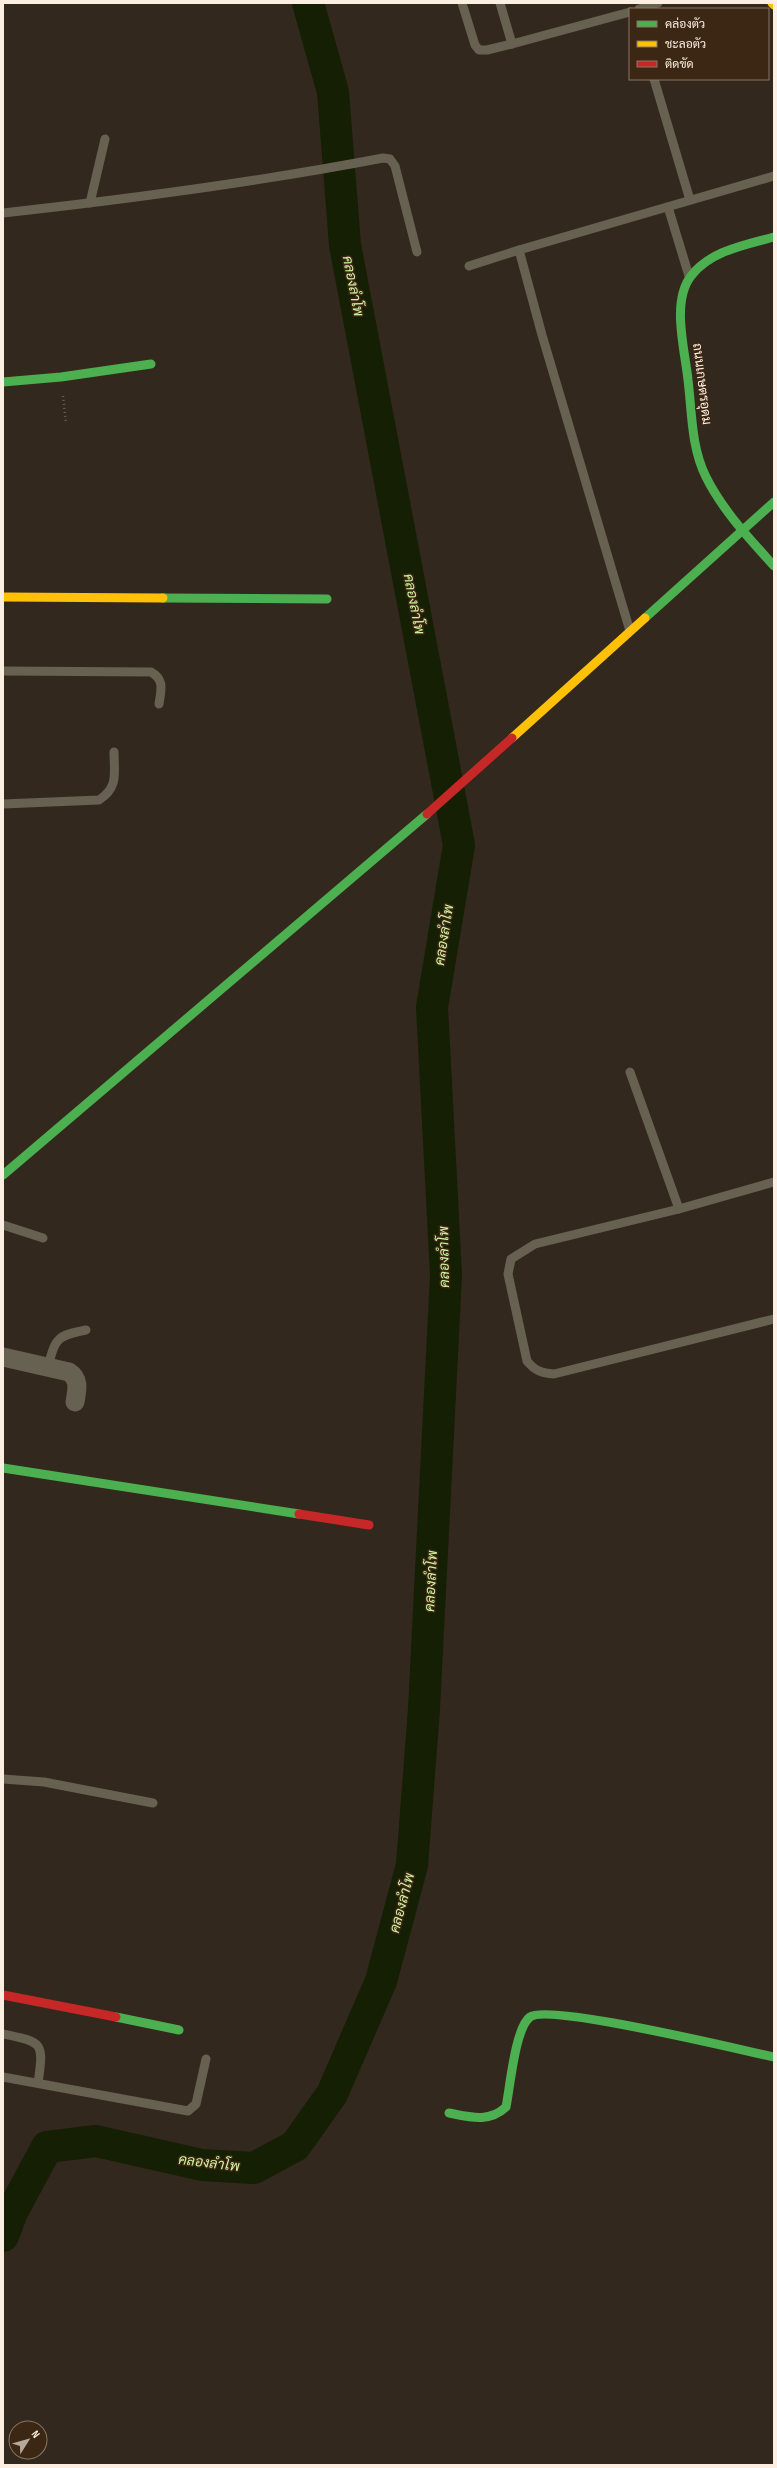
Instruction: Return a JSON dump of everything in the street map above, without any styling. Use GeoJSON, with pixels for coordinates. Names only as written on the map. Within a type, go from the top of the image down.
{"type":"FeatureCollection","features":[{"type":"Feature","properties":{"kind":"street","name":"ถนนเกษตรอุดม"},"geometry":{"type":"LineString","coordinates":[[774,237],[708,260],[689,278],[683,294],[681,324],[698,459],[719,499],[742,530],[774,566]]}},
{"type":"Feature","properties":{"kind":"street"},"geometry":{"type":"LineString","coordinates":[[3,382],[61,378],[151,364]]}},
{"type":"Feature","properties":{"kind":"street"},"geometry":{"type":"LineString","coordinates":[[3,1175],[410,830],[774,502]]}},
{"type":"Feature","properties":{"kind":"street"},"geometry":{"type":"LineString","coordinates":[[3,597],[328,599]]}},
{"type":"Feature","properties":{"kind":"street"},"geometry":{"type":"LineString","coordinates":[[3,1357],[48,1366],[75,1375],[77,1383],[75,1402]]}},
{"type":"Feature","properties":{"kind":"street"},"geometry":{"type":"LineString","coordinates":[[3,1468],[369,1525]]}},
{"type":"Feature","properties":{"kind":"street"},"geometry":{"type":"LineString","coordinates":[[3,1995],[179,2030]]}},
{"type":"Feature","properties":{"kind":"street"},"geometry":{"type":"LineString","coordinates":[[449,2113],[492,2119],[501,2114],[506,2107],[521,2030],[530,2017],[542,2013],[580,2017],[774,2057]]}},
{"type":"Feature","properties":{"kind":"lane"},"geometry":{"type":"LineString","coordinates":[[462,3],[479,50],[487,50],[512,44],[629,12]]}},
{"type":"Feature","properties":{"kind":"lane"},"geometry":{"type":"LineString","coordinates":[[500,3],[512,44]]}},
{"type":"Feature","properties":{"kind":"lane"},"geometry":{"type":"LineString","coordinates":[[642,8],[658,3]]}},
{"type":"Feature","properties":{"kind":"lane"},"geometry":{"type":"LineString","coordinates":[[654,80],[690,200]]}},
{"type":"Feature","properties":{"kind":"lane"},"geometry":{"type":"LineString","coordinates":[[90,203],[105,138]]}},
{"type":"Feature","properties":{"kind":"lane"},"geometry":{"type":"LineString","coordinates":[[3,213],[90,203],[298,174],[383,158],[390,159],[394,166],[417,252]]}},
{"type":"Feature","properties":{"kind":"lane"},"geometry":{"type":"LineString","coordinates":[[469,266],[774,176]]}},
{"type":"Feature","properties":{"kind":"lane"},"geometry":{"type":"LineString","coordinates":[[668,207],[689,278]]}},
{"type":"Feature","properties":{"kind":"lane"},"geometry":{"type":"LineString","coordinates":[[519,250],[542,335],[630,631]]}},
{"type":"Feature","properties":{"kind":"lane"},"geometry":{"type":"LineString","coordinates":[[3,671],[151,672],[159,677],[162,684],[160,704]]}},
{"type":"Feature","properties":{"kind":"lane"},"geometry":{"type":"LineString","coordinates":[[3,804],[99,800],[114,787],[114,752]]}},
{"type":"Feature","properties":{"kind":"lane"},"geometry":{"type":"LineString","coordinates":[[630,1072],[679,1209]]}},
{"type":"Feature","properties":{"kind":"lane"},"geometry":{"type":"LineString","coordinates":[[774,1182],[679,1209],[535,1244],[511,1259],[508,1274],[527,1361],[534,1369],[543,1374],[554,1374],[774,1319]]}},
{"type":"Feature","properties":{"kind":"lane"},"geometry":{"type":"LineString","coordinates":[[3,1225],[42,1238]]}},
{"type":"Feature","properties":{"kind":"lane"},"geometry":{"type":"LineString","coordinates":[[48,1366],[55,1342],[59,1337],[86,1330]]}},
{"type":"Feature","properties":{"kind":"lane"},"geometry":{"type":"LineString","coordinates":[[3,1779],[44,1782],[153,1803]]}},
{"type":"Feature","properties":{"kind":"lane"},"geometry":{"type":"LineString","coordinates":[[3,2034],[31,2039],[40,2046],[42,2056],[38,2083]]}},
{"type":"Feature","properties":{"kind":"lane"},"geometry":{"type":"LineString","coordinates":[[3,2077],[188,2111],[196,2104],[206,2059]]}},
{"type":"Feature","properties":{"kind":"path"},"geometry":{"type":"LineString","coordinates":[[61,378],[66,423]]}},
{"type":"Feature","properties":{"kind":"waterway","name":"คลองลำโพ"},"geometry":{"type":"LineString","coordinates":[[3,2236],[12,2212],[47,2147],[96,2141],[202,2165],[254,2168],[295,2146],[332,2094],[381,1981],[412,1865],[424,1709],[446,1275],[432,1007],[459,845],[345,245],[333,92],[308,3]]}},
{"type":"Feature","properties":{"kind":"traffic: fast"},"geometry":{"type":"LineString","coordinates":[[774,237],[729,250],[708,260],[699,267],[691,276],[685,287],[680,312],[682,341],[693,429],[697,454],[701,466],[728,513],[774,566]]}},
{"type":"Feature","properties":{"kind":"traffic: fast"},"geometry":{"type":"LineString","coordinates":[[3,382],[61,377],[151,364]]}},
{"type":"Feature","properties":{"kind":"traffic: fast"},"geometry":{"type":"LineString","coordinates":[[645,618],[774,502]]}},
{"type":"Feature","properties":{"kind":"traffic: fast"},"geometry":{"type":"LineString","coordinates":[[163,598],[327,599]]}},
{"type":"Feature","properties":{"kind":"traffic: fast"},"geometry":{"type":"LineString","coordinates":[[3,1175],[427,814]]}},
{"type":"Feature","properties":{"kind":"traffic: fast"},"geometry":{"type":"LineString","coordinates":[[3,1468],[299,1514]]}},
{"type":"Feature","properties":{"kind":"traffic: fast"},"geometry":{"type":"LineString","coordinates":[[449,2113],[479,2118],[493,2115],[506,2107],[520,2033],[530,2017],[544,2014],[571,2016],[646,2029],[774,2057]]}},
{"type":"Feature","properties":{"kind":"traffic: fast"},"geometry":{"type":"LineString","coordinates":[[116,2017],[179,2030]]}},
{"type":"Feature","properties":{"kind":"traffic: slow"},"geometry":{"type":"LineString","coordinates":[[3,597],[163,598]]}},
{"type":"Feature","properties":{"kind":"traffic: slow"},"geometry":{"type":"LineString","coordinates":[[512,738],[645,618]]}},
{"type":"Feature","properties":{"kind":"traffic: jam"},"geometry":{"type":"LineString","coordinates":[[427,814],[512,738]]}},
{"type":"Feature","properties":{"kind":"traffic: jam"},"geometry":{"type":"LineString","coordinates":[[299,1514],[369,1525]]}},
{"type":"Feature","properties":{"kind":"traffic: jam"},"geometry":{"type":"LineString","coordinates":[[3,1995],[116,2017]]}}]}
